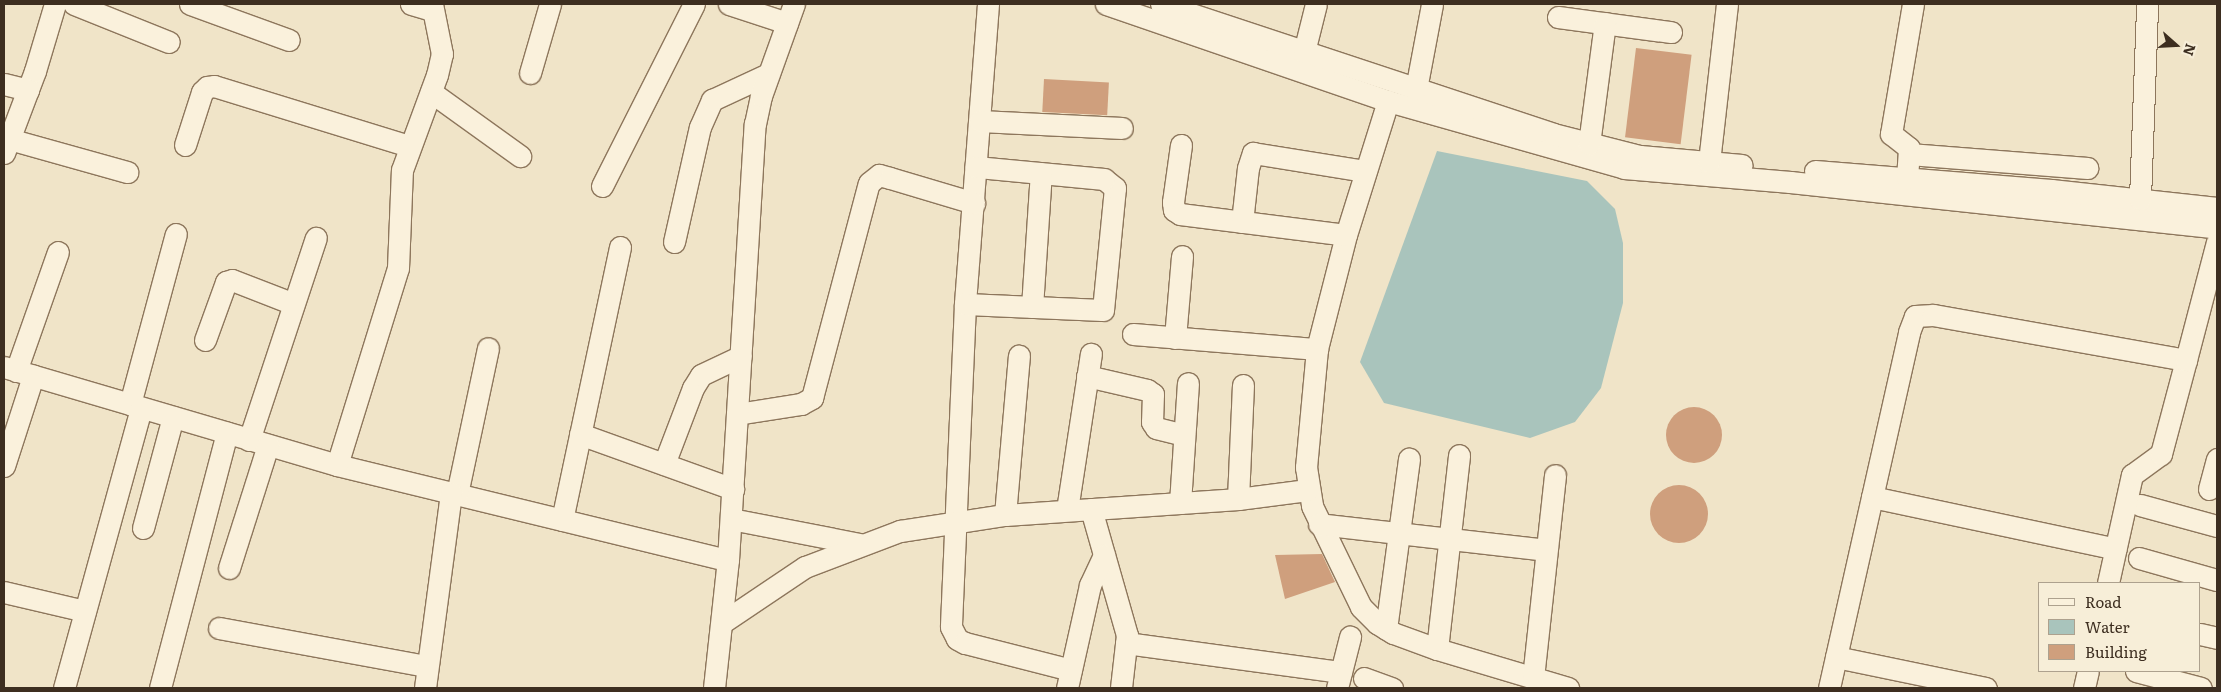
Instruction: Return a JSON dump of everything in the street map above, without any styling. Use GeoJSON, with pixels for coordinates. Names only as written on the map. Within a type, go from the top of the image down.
{"type":"FeatureCollection","features":[{"type":"Feature","properties":{"kind":"street"},"geometry":{"type":"LineString","coordinates":[[55,4],[28,90],[6,146],[128,172]]}},
{"type":"Feature","properties":{"kind":"street"},"geometry":{"type":"LineString","coordinates":[[74,4],[169,42]]}},
{"type":"Feature","properties":{"kind":"street"},"geometry":{"type":"LineString","coordinates":[[190,4],[289,40]]}},
{"type":"Feature","properties":{"kind":"street"},"geometry":{"type":"LineString","coordinates":[[336,465],[398,268],[401,238],[398,204],[409,146],[431,92],[442,54],[440,29],[432,7],[411,4]]}},
{"type":"Feature","properties":{"kind":"street"},"geometry":{"type":"LineString","coordinates":[[530,73],[550,4]]}},
{"type":"Feature","properties":{"kind":"street"},"geometry":{"type":"LineString","coordinates":[[602,186],[694,4]]}},
{"type":"Feature","properties":{"kind":"street"},"geometry":{"type":"LineString","coordinates":[[714,688],[723,622],[731,519],[755,124],[768,74],[791,13],[729,4]]}},
{"type":"Feature","properties":{"kind":"street"},"geometry":{"type":"LineString","coordinates":[[988,4],[965,304],[950,617],[957,639],[1069,679],[1090,585],[1104,556]]}},
{"type":"Feature","properties":{"kind":"street"},"geometry":{"type":"LineString","coordinates":[[1106,4],[1388,101],[1624,168],[1790,182],[2217,228]]}},
{"type":"Feature","properties":{"kind":"street"},"geometry":{"type":"LineString","coordinates":[[1162,4],[1416,89],[1589,144],[1640,156],[1908,178],[2140,199],[2217,208]]}},
{"type":"Feature","properties":{"kind":"street"},"geometry":{"type":"LineString","coordinates":[[1304,52],[1316,4]]}},
{"type":"Feature","properties":{"kind":"street"},"geometry":{"type":"LineString","coordinates":[[1416,89],[1432,4]]}},
{"type":"Feature","properties":{"kind":"street"},"geometry":{"type":"LineString","coordinates":[[1709,162],[1728,4]]}},
{"type":"Feature","properties":{"kind":"street"},"geometry":{"type":"LineString","coordinates":[[1908,178],[1909,148],[1891,134],[1914,4]]}},
{"type":"Feature","properties":{"kind":"street"},"geometry":{"type":"LineString","coordinates":[[2140,199],[2147,4]]}},
{"type":"Feature","properties":{"kind":"street"},"geometry":{"type":"LineString","coordinates":[[1558,17],[1671,32]]}},
{"type":"Feature","properties":{"kind":"street"},"geometry":{"type":"LineString","coordinates":[[1589,144],[1605,24]]}},
{"type":"Feature","properties":{"kind":"street"},"geometry":{"type":"LineString","coordinates":[[674,242],[705,111],[712,100],[768,74]]}},
{"type":"Feature","properties":{"kind":"street"},"geometry":{"type":"LineString","coordinates":[[4,84],[28,90]]}},
{"type":"Feature","properties":{"kind":"street"},"geometry":{"type":"LineString","coordinates":[[185,145],[202,92],[207,87],[214,86],[409,146]]}},
{"type":"Feature","properties":{"kind":"street"},"geometry":{"type":"LineString","coordinates":[[431,92],[520,156]]}},
{"type":"Feature","properties":{"kind":"street"},"geometry":{"type":"LineString","coordinates":[[1388,101],[1346,235],[1317,348],[1306,467],[1307,490],[1318,524],[1361,607],[1386,629],[1437,650],[1568,688]]}},
{"type":"Feature","properties":{"kind":"street"},"geometry":{"type":"LineString","coordinates":[[980,121],[1122,128]]}},
{"type":"Feature","properties":{"kind":"street"},"geometry":{"type":"LineString","coordinates":[[1180,145],[1174,210],[1180,214],[1346,235]]}},
{"type":"Feature","properties":{"kind":"street"},"geometry":{"type":"LineString","coordinates":[[1242,222],[1248,168],[1253,153],[1366,170]]}},
{"type":"Feature","properties":{"kind":"street"},"geometry":{"type":"LineString","coordinates":[[1910,154],[2086,168]]}},
{"type":"Feature","properties":{"kind":"street"},"geometry":{"type":"LineString","coordinates":[[965,304],[1103,310],[1115,188],[1111,181],[1104,179],[976,167]]}},
{"type":"Feature","properties":{"kind":"street"},"geometry":{"type":"LineString","coordinates":[[1032,307],[1041,173]]}},
{"type":"Feature","properties":{"kind":"street"},"geometry":{"type":"LineString","coordinates":[[737,414],[801,404],[812,398],[869,183],[879,175],[974,203]]}},
{"type":"Feature","properties":{"kind":"street"},"geometry":{"type":"LineString","coordinates":[[64,688],[85,611],[176,234]]}},
{"type":"Feature","properties":{"kind":"street"},"geometry":{"type":"LineString","coordinates":[[229,568],[294,304],[316,238]]}},
{"type":"Feature","properties":{"kind":"street"},"geometry":{"type":"LineString","coordinates":[[2108,582],[2132,475],[2162,454],[2217,242]]}},
{"type":"Feature","properties":{"kind":"street"},"geometry":{"type":"LineString","coordinates":[[562,520],[620,247]]}},
{"type":"Feature","properties":{"kind":"street"},"geometry":{"type":"LineString","coordinates":[[4,466],[18,371],[58,252]]}},
{"type":"Feature","properties":{"kind":"street"},"geometry":{"type":"LineString","coordinates":[[1175,338],[1182,256]]}},
{"type":"Feature","properties":{"kind":"street"},"geometry":{"type":"LineString","coordinates":[[204,340],[226,282],[232,280],[294,304]]}},
{"type":"Feature","properties":{"kind":"street"},"geometry":{"type":"LineString","coordinates":[[1829,688],[1909,332],[1915,316],[1933,315],[2186,360]]}},
{"type":"Feature","properties":{"kind":"street"},"geometry":{"type":"LineString","coordinates":[[1133,334],[1317,348]]}},
{"type":"Feature","properties":{"kind":"street"},"geometry":{"type":"LineString","coordinates":[[425,688],[454,494],[488,348]]}},
{"type":"Feature","properties":{"kind":"street"},"geometry":{"type":"LineString","coordinates":[[1067,510],[1091,354]]}},
{"type":"Feature","properties":{"kind":"street"},"geometry":{"type":"LineString","coordinates":[[664,464],[693,388],[701,375],[741,356]]}},
{"type":"Feature","properties":{"kind":"street"},"geometry":{"type":"LineString","coordinates":[[1005,515],[1019,356]]}},
{"type":"Feature","properties":{"kind":"street"},"geometry":{"type":"LineString","coordinates":[[18,371],[336,465],[728,560]]}},
{"type":"Feature","properties":{"kind":"street"},"geometry":{"type":"LineString","coordinates":[[1088,376],[1147,390],[1153,394],[1152,422],[1156,428],[1184,435]]}},
{"type":"Feature","properties":{"kind":"street"},"geometry":{"type":"LineString","coordinates":[[1180,503],[1188,383]]}},
{"type":"Feature","properties":{"kind":"street"},"geometry":{"type":"LineString","coordinates":[[1238,499],[1243,385]]}},
{"type":"Feature","properties":{"kind":"street"},"geometry":{"type":"LineString","coordinates":[[143,528],[173,417]]}},
{"type":"Feature","properties":{"kind":"street"},"geometry":{"type":"LineString","coordinates":[[160,688],[227,433]]}},
{"type":"Feature","properties":{"kind":"street"},"geometry":{"type":"LineString","coordinates":[[580,434],[733,489]]}},
{"type":"Feature","properties":{"kind":"street"},"geometry":{"type":"LineString","coordinates":[[1437,650],[1451,538],[1458,455]]}},
{"type":"Feature","properties":{"kind":"street"},"geometry":{"type":"LineString","coordinates":[[1386,629],[1409,459]]}},
{"type":"Feature","properties":{"kind":"street"},"geometry":{"type":"LineString","coordinates":[[2209,489],[2217,459]]}},
{"type":"Feature","properties":{"kind":"street"},"geometry":{"type":"LineString","coordinates":[[1533,678],[1555,475]]}},
{"type":"Feature","properties":{"kind":"street"},"geometry":{"type":"LineString","coordinates":[[723,622],[805,567],[860,544],[900,531],[1005,515],[1238,499],[1307,490]]}},
{"type":"Feature","properties":{"kind":"street"},"geometry":{"type":"LineString","coordinates":[[1872,497],[2116,548]]}},
{"type":"Feature","properties":{"kind":"street"},"geometry":{"type":"LineString","coordinates":[[2140,505],[2217,526]]}},
{"type":"Feature","properties":{"kind":"street"},"geometry":{"type":"LineString","coordinates":[[1091,509],[1126,643],[1121,688]]}},
{"type":"Feature","properties":{"kind":"street"},"geometry":{"type":"LineString","coordinates":[[731,519],[860,544]]}},
{"type":"Feature","properties":{"kind":"street"},"geometry":{"type":"LineString","coordinates":[[1318,524],[1546,550]]}},
{"type":"Feature","properties":{"kind":"street"},"geometry":{"type":"LineString","coordinates":[[2139,558],[2217,580]]}},
{"type":"Feature","properties":{"kind":"street"},"geometry":{"type":"LineString","coordinates":[[4,592],[85,611]]}},
{"type":"Feature","properties":{"kind":"street"},"geometry":{"type":"LineString","coordinates":[[219,628],[428,666]]}},
{"type":"Feature","properties":{"kind":"street"},"geometry":{"type":"LineString","coordinates":[[2201,634],[2217,638]]}},
{"type":"Feature","properties":{"kind":"street"},"geometry":{"type":"LineString","coordinates":[[1126,643],[1339,680],[1350,637]]}},
{"type":"Feature","properties":{"kind":"street"},"geometry":{"type":"LineString","coordinates":[[1836,657],[1986,688]]}},
{"type":"Feature","properties":{"kind":"street"},"geometry":{"type":"LineString","coordinates":[[2084,688],[2088,672]]}},
{"type":"Feature","properties":{"kind":"street"},"geometry":{"type":"LineString","coordinates":[[2140,672],[2201,688]]}},
{"type":"Feature","properties":{"kind":"street"},"geometry":{"type":"LineString","coordinates":[[1364,678],[1392,688]]}},
{"type":"Feature","properties":{"kind":"water"},"geometry":{"type":"Polygon","coordinates":[[[1437,151],[1587,181],[1615,209],[1623,243],[1623,303],[1601,388],[1575,422],[1530,438],[1384,403],[1360,362],[1437,151]]]}},
{"type":"Feature","properties":{"kind":"building"},"geometry":{"type":"Polygon","coordinates":[[[1636,48],[1692,55],[1681,144],[1625,137],[1636,48]]]}},
{"type":"Feature","properties":{"kind":"building"},"geometry":{"type":"Polygon","coordinates":[[[1044,79],[1109,82],[1107,115],[1042,112],[1044,79]]]}},
{"type":"Feature","properties":{"kind":"building"},"geometry":{"type":"Polygon","coordinates":[[[1688,407],[1700,407],[1714,415],[1722,429],[1720,446],[1714,455],[1700,463],[1688,463],[1678,458],[1671,451],[1666,441],[1666,429],[1671,419],[1678,412],[1688,407]]]}},
{"type":"Feature","properties":{"kind":"building"},"geometry":{"type":"Polygon","coordinates":[[[1673,485],[1685,485],[1700,493],[1708,508],[1708,520],[1700,535],[1685,543],[1673,543],[1658,535],[1650,520],[1650,508],[1658,493],[1673,485]]]}},
{"type":"Feature","properties":{"kind":"building"},"geometry":{"type":"Polygon","coordinates":[[[1322,554],[1335,582],[1285,599],[1275,555],[1322,554]]]}}]}
